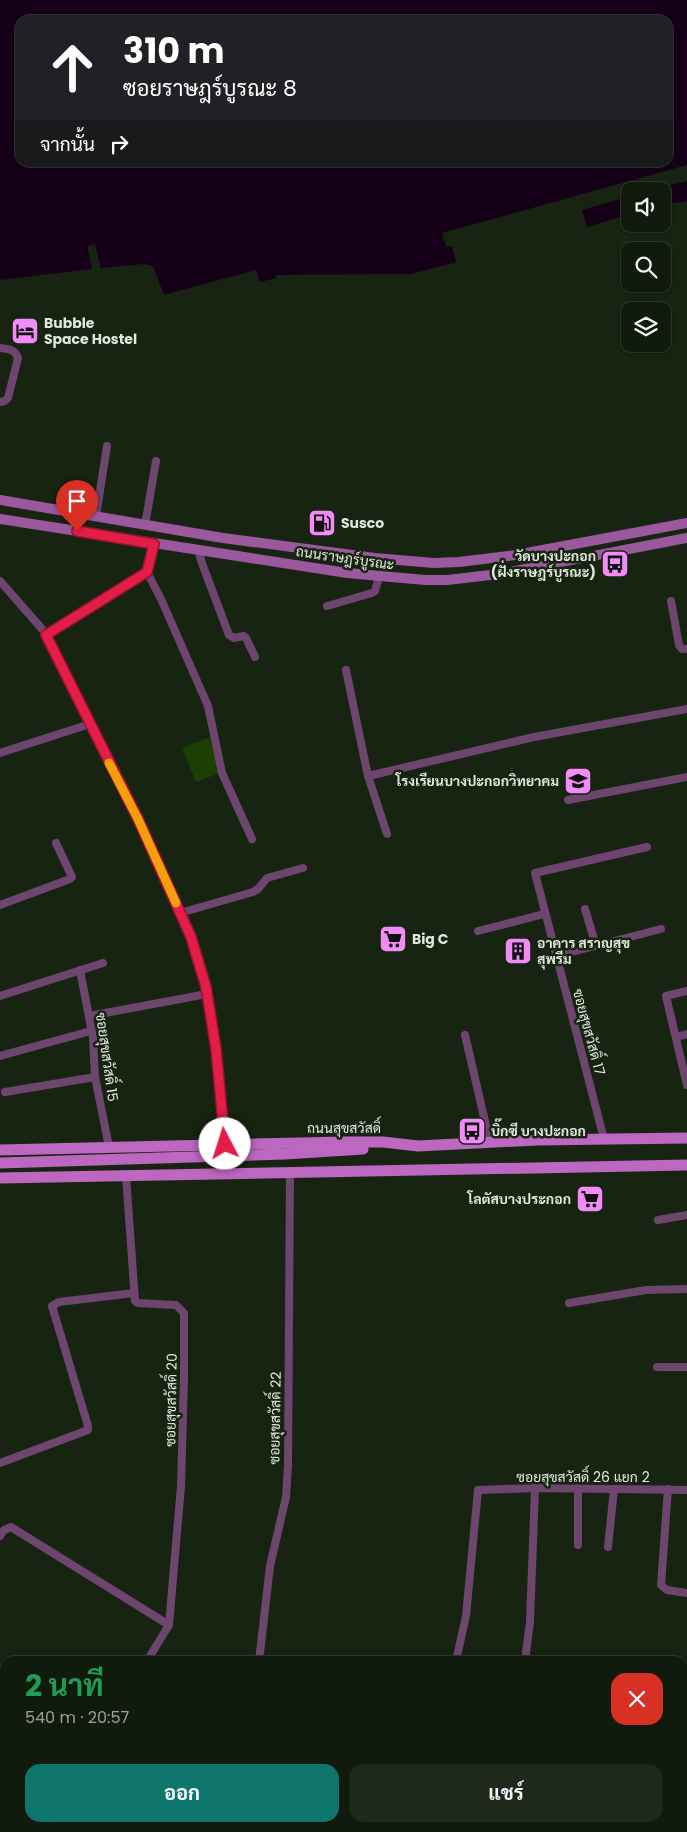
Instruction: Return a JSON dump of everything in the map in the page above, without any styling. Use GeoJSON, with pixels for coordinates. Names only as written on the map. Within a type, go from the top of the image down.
{"type":"FeatureCollection","features":[{"type":"Feature","properties":{"kind":"main road","name":"ถนนราษฎร์บูรณะ"},"geometry":{"type":"LineString","coordinates":[[0,500],[223,538],[375,558],[434,563],[516,555],[687,522]]}},
{"type":"Feature","properties":{"kind":"main road","name":"ถนนราษฎร์บูรณะ"},"geometry":{"type":"LineString","coordinates":[[0,519],[379,577],[425,580],[472,577],[687,538]]}},
{"type":"Feature","properties":{"kind":"main road","name":"ถนนสุขสวัสดิ์"},"geometry":{"type":"LineString","coordinates":[[0,1150],[383,1142],[408,1146],[687,1138]]}},
{"type":"Feature","properties":{"kind":"main road"},"geometry":{"type":"LineString","coordinates":[[0,1163],[285,1154],[408,1146]]}},
{"type":"Feature","properties":{"kind":"main road"},"geometry":{"type":"LineString","coordinates":[[0,1178],[687,1164]]}},
{"type":"Feature","properties":{"kind":"street"},"geometry":{"type":"LineString","coordinates":[[0,348],[12,349],[18,358],[8,398],[0,402]]}},
{"type":"Feature","properties":{"kind":"street"},"geometry":{"type":"LineString","coordinates":[[96,516],[107,446]]}},
{"type":"Feature","properties":{"kind":"street"},"geometry":{"type":"LineString","coordinates":[[145,525],[156,461]]}},
{"type":"Feature","properties":{"kind":"street"},"geometry":{"type":"LineString","coordinates":[[154,544],[147,572],[161,599],[208,706],[222,773],[252,839]]}},
{"type":"Feature","properties":{"kind":"street"},"geometry":{"type":"LineString","coordinates":[[198,550],[230,635],[234,638],[244,636],[255,657]]}},
{"type":"Feature","properties":{"kind":"street"},"geometry":{"type":"LineString","coordinates":[[46,635],[147,572]]}},
{"type":"Feature","properties":{"kind":"street"},"geometry":{"type":"LineString","coordinates":[[327,606],[372,593],[375,591],[379,577]]}},
{"type":"Feature","properties":{"kind":"street"},"geometry":{"type":"LineString","coordinates":[[0,582],[46,635],[138,819],[191,937],[206,994],[216,1049],[225,1144]]}},
{"type":"Feature","properties":{"kind":"street"},"geometry":{"type":"LineString","coordinates":[[671,601],[679,645],[682,649],[687,649]]}},
{"type":"Feature","properties":{"kind":"street"},"geometry":{"type":"LineString","coordinates":[[346,670],[368,776],[387,834]]}},
{"type":"Feature","properties":{"kind":"street"},"geometry":{"type":"LineString","coordinates":[[368,776],[534,737],[687,709]]}},
{"type":"Feature","properties":{"kind":"street"},"geometry":{"type":"LineString","coordinates":[[0,753],[90,724]]}},
{"type":"Feature","properties":{"kind":"street"},"geometry":{"type":"LineString","coordinates":[[568,800],[687,777]]}},
{"type":"Feature","properties":{"kind":"street"},"geometry":{"type":"LineString","coordinates":[[0,905],[72,877],[56,843]]}},
{"type":"Feature","properties":{"kind":"street","name":"ซอยสุขสวัสดิ์ 17"},"geometry":{"type":"LineString","coordinates":[[604,1139],[544,914],[535,872],[648,847]]}},
{"type":"Feature","properties":{"kind":"street"},"geometry":{"type":"LineString","coordinates":[[180,912],[252,892],[258,889],[267,878],[303,868]]}},
{"type":"Feature","properties":{"kind":"street"},"geometry":{"type":"LineString","coordinates":[[585,909],[596,946]]}},
{"type":"Feature","properties":{"kind":"street"},"geometry":{"type":"LineString","coordinates":[[478,931],[522,916],[544,914]]}},
{"type":"Feature","properties":{"kind":"street"},"geometry":{"type":"LineString","coordinates":[[556,956],[661,929]]}},
{"type":"Feature","properties":{"kind":"street"},"geometry":{"type":"LineString","coordinates":[[0,996],[103,963]]}},
{"type":"Feature","properties":{"kind":"street","name":"ซอยสุขสวัสดิ์ 15"},"geometry":{"type":"LineString","coordinates":[[80,970],[89,1016],[96,1077],[109,1147]]}},
{"type":"Feature","properties":{"kind":"street"},"geometry":{"type":"LineString","coordinates":[[687,991],[666,996],[687,1086]]}},
{"type":"Feature","properties":{"kind":"street"},"geometry":{"type":"LineString","coordinates":[[89,1016],[206,994]]}},
{"type":"Feature","properties":{"kind":"street"},"geometry":{"type":"LineString","coordinates":[[0,1056],[91,1031]]}},
{"type":"Feature","properties":{"kind":"street"},"geometry":{"type":"LineString","coordinates":[[676,1037],[687,1034]]}},
{"type":"Feature","properties":{"kind":"street"},"geometry":{"type":"LineString","coordinates":[[465,1035],[490,1143]]}},
{"type":"Feature","properties":{"kind":"street"},"geometry":{"type":"LineString","coordinates":[[5,1092],[96,1077]]}},
{"type":"Feature","properties":{"kind":"street","name":"ซอยสุขสวัสดิ์ 22"},"geometry":{"type":"LineString","coordinates":[[260,1656],[270,1566],[286,1497],[290,1172]]}},
{"type":"Feature","properties":{"kind":"street"},"geometry":{"type":"LineString","coordinates":[[0,1464],[88,1430],[52,1306],[59,1302],[134,1293],[126,1176]]}},
{"type":"Feature","properties":{"kind":"street"},"geometry":{"type":"LineString","coordinates":[[658,1220],[687,1215]]}},
{"type":"Feature","properties":{"kind":"street"},"geometry":{"type":"LineString","coordinates":[[569,1303],[646,1290],[687,1289]]}},
{"type":"Feature","properties":{"kind":"street","name":"ซอยสุขสวัสดิ์ 20"},"geometry":{"type":"LineString","coordinates":[[134,1293],[135,1302],[176,1305],[184,1313],[181,1481],[169,1625],[151,1656]]}},
{"type":"Feature","properties":{"kind":"street"},"geometry":{"type":"LineString","coordinates":[[657,1367],[687,1367]]}},
{"type":"Feature","properties":{"kind":"street"},"geometry":{"type":"LineString","coordinates":[[526,1656],[530,1622],[535,1488]]}},
{"type":"Feature","properties":{"kind":"street","name":"ซอยสุขสวัสดิ์ 26 แยก 2"},"geometry":{"type":"LineString","coordinates":[[457,1656],[466,1616],[478,1490],[535,1488],[687,1490]]}},
{"type":"Feature","properties":{"kind":"street"},"geometry":{"type":"LineString","coordinates":[[578,1488],[578,1545]]}},
{"type":"Feature","properties":{"kind":"street"},"geometry":{"type":"LineString","coordinates":[[608,1547],[614,1489]]}},
{"type":"Feature","properties":{"kind":"street"},"geometry":{"type":"LineString","coordinates":[[668,1489],[661,1585],[666,1590],[687,1593]]}},
{"type":"Feature","properties":{"kind":"street"},"geometry":{"type":"LineString","coordinates":[[0,1536],[4,1530],[11,1527],[169,1625]]}},
{"type":"Feature","properties":{"kind":"green space"},"geometry":{"type":"Polygon","coordinates":[[[210,737],[220,773],[196,782],[182,748],[210,737]]]}},
{"type":"Feature","properties":{"kind":"shaded area"},"geometry":{"type":"Polygon","coordinates":[[[0,0],[687,0],[687,165],[442,233],[446,247],[452,246],[456,262],[411,274],[276,275],[276,278],[260,282],[256,270],[164,295],[153,266],[143,264],[101,268],[95,244],[87,246],[92,269],[0,280],[0,0]]]}},
{"type":"Feature","properties":{"kind":"shaded area"},"geometry":{"type":"Polygon","coordinates":[[[687,181],[687,201],[671,204],[671,185],[687,181]]]}},
{"type":"Feature","properties":{"kind":"shaded area"},"geometry":{"type":"Polygon","coordinates":[[[621,199],[621,217],[587,227],[582,210],[621,199]]]}},
{"type":"Feature","properties":{"kind":"slow traffic"},"geometry":{"type":"LineString","coordinates":[[109,763],[138,819],[176,903]]}},
{"type":"Feature","properties":{"kind":"place","name":"Bubble Space Hostel"},"geometry":{"type":"Point","coordinates":[25,331]}},
{"type":"Feature","properties":{"kind":"place","name":"Susco"},"geometry":{"type":"Point","coordinates":[322,523]}},
{"type":"Feature","properties":{"kind":"place","name":"วัดบางปะกอก (ฝั่งราษฎร์บูรณะ)"},"geometry":{"type":"Point","coordinates":[615,564]}},
{"type":"Feature","properties":{"kind":"place","name":"โรงเรียนบางปะกอกวิทยาคม"},"geometry":{"type":"Point","coordinates":[578,781]}},
{"type":"Feature","properties":{"kind":"place","name":"Big C"},"geometry":{"type":"Point","coordinates":[393,939]}},
{"type":"Feature","properties":{"kind":"place","name":"อาคาร สราญสุข สุพรีม"},"geometry":{"type":"Point","coordinates":[518,951]}},
{"type":"Feature","properties":{"kind":"place","name":"บิ๊กซี บางปะกอก"},"geometry":{"type":"Point","coordinates":[472,1131]}},
{"type":"Feature","properties":{"kind":"place","name":"โลตัสบางประกอก"},"geometry":{"type":"Point","coordinates":[590,1199]}},
{"type":"Feature","properties":{"kind":"route"},"geometry":{"type":"LineString","coordinates":[[77,531],[154,544],[147,572],[46,635],[138,819],[191,937],[206,987],[216,1049],[225,1144]]}}]}
